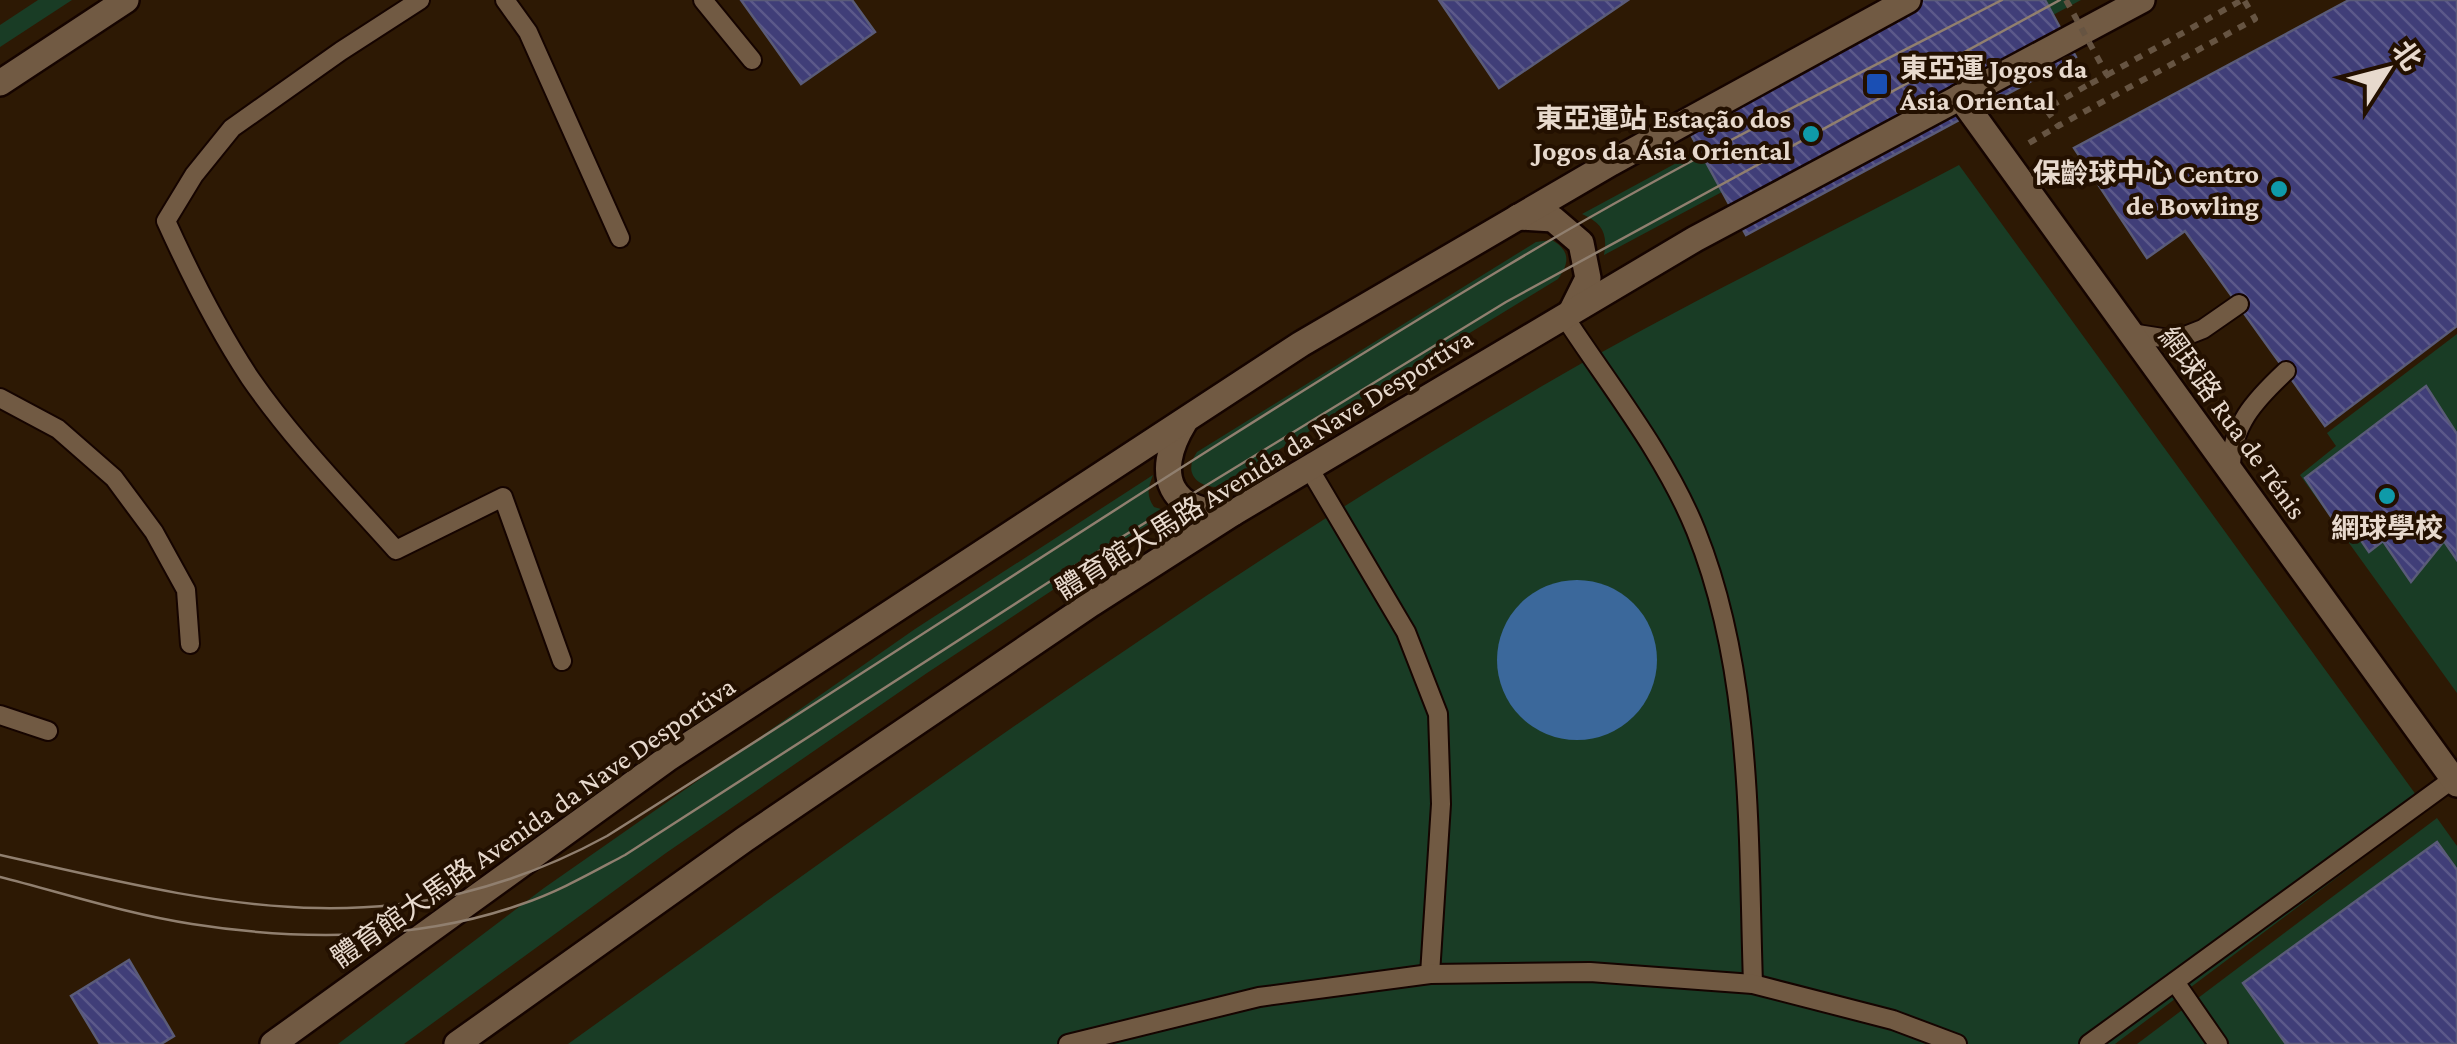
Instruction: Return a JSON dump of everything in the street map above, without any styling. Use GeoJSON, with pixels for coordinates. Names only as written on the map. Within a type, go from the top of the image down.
{"type":"FeatureCollection","features":[{"type":"Feature","properties":{"kind":"main road"},"geometry":{"type":"LineString","coordinates":[[0,83],[126,0]]}},
{"type":"Feature","properties":{"kind":"main road","name":"體育館大馬路 Avenida da Nave Desportiva"},"geometry":{"type":"LineString","coordinates":[[273,1044],[667,759],[1301,344],[1518,217],[1908,0]]}},
{"type":"Feature","properties":{"kind":"main road","name":"體育館大馬路 Avenida da Nave Desportiva"},"geometry":{"type":"LineString","coordinates":[[457,1044],[745,839],[1232,513],[1695,239],[2142,0]]}},
{"type":"Feature","properties":{"kind":"main road","name":"網球路 Rua de Ténis"},"geometry":{"type":"LineString","coordinates":[[1960,97],[2456,779]]}},
{"type":"Feature","properties":{"kind":"main road"},"geometry":{"type":"LineString","coordinates":[[1518,217],[1554,219],[1581,242],[1588,278],[1568,313]]}},
{"type":"Feature","properties":{"kind":"main road"},"geometry":{"type":"LineString","coordinates":[[1187,418],[1170,445],[1167,473],[1179,499],[1204,514],[1232,513]]}},
{"type":"Feature","properties":{"kind":"lane"},"geometry":{"type":"LineString","coordinates":[[420,0],[232,128],[166,220],[190,273],[251,378],[323,470],[396,550],[503,497],[562,661]]}},
{"type":"Feature","properties":{"kind":"lane"},"geometry":{"type":"LineString","coordinates":[[506,0],[528,32],[620,238]]}},
{"type":"Feature","properties":{"kind":"lane"},"geometry":{"type":"LineString","coordinates":[[703,0],[752,60]]}},
{"type":"Feature","properties":{"kind":"lane"},"geometry":{"type":"LineString","coordinates":[[2131,333],[2175,340],[2203,329],[2238,304]]}},
{"type":"Feature","properties":{"kind":"lane"},"geometry":{"type":"LineString","coordinates":[[1568,313],[1660,462],[1694,527],[1723,606],[1746,794],[1753,984]]}},
{"type":"Feature","properties":{"kind":"lane"},"geometry":{"type":"LineString","coordinates":[[2231,472],[2231,452],[2241,420],[2286,370]]}},
{"type":"Feature","properties":{"kind":"lane"},"geometry":{"type":"LineString","coordinates":[[0,398],[58,429],[114,478],[154,532],[186,590],[190,644]]}},
{"type":"Feature","properties":{"kind":"lane"},"geometry":{"type":"LineString","coordinates":[[1309,468],[1406,632],[1438,714],[1441,804],[1430,974]]}},
{"type":"Feature","properties":{"kind":"lane"},"geometry":{"type":"LineString","coordinates":[[0,715],[48,731]]}},
{"type":"Feature","properties":{"kind":"lane"},"geometry":{"type":"LineString","coordinates":[[2089,1044],[2456,779]]}},
{"type":"Feature","properties":{"kind":"lane"},"geometry":{"type":"LineString","coordinates":[[1068,1044],[1259,997],[1430,974],[1590,972],[1753,984],[1893,1020],[1957,1044]]}},
{"type":"Feature","properties":{"kind":"lane"},"geometry":{"type":"LineString","coordinates":[[2174,982],[2218,1044]]}},
{"type":"Feature","properties":{"kind":"path"},"geometry":{"type":"LineString","coordinates":[[2066,0],[2106,76]]}},
{"type":"Feature","properties":{"kind":"path"},"geometry":{"type":"LineString","coordinates":[[2243,0],[2255,19],[2058,126],[2046,109],[2106,76],[2243,0]]}},
{"type":"Feature","properties":{"kind":"green space"},"geometry":{"type":"Polygon","coordinates":[[[38,0],[72,0],[0,47],[0,25],[38,0]]]}},
{"type":"Feature","properties":{"kind":"green space"},"geometry":{"type":"Polygon","coordinates":[[[1978,0],[2081,0],[1604,255],[1602,230],[1582,214],[1978,0]]]}},
{"type":"Feature","properties":{"kind":"green space"},"geometry":{"type":"Polygon","coordinates":[[[1959,165],[2427,810],[2115,1044],[568,1044],[1054,699],[1302,533],[1605,350],[1959,165]]]}},
{"type":"Feature","properties":{"kind":"green space"},"geometry":{"type":"Polygon","coordinates":[[[1552,240],[1566,257],[1558,279],[1218,487],[1194,477],[1191,466],[1197,452],[1536,242],[1552,240]]]}},
{"type":"Feature","properties":{"kind":"green space"},"geometry":{"type":"Polygon","coordinates":[[[2457,334],[2457,693],[2300,475],[2336,446],[2327,433],[2457,334]]]}},
{"type":"Feature","properties":{"kind":"green space"},"geometry":{"type":"Polygon","coordinates":[[[1153,475],[1151,503],[1171,512],[927,673],[666,853],[404,1044],[338,1044],[544,888],[915,629],[1153,475]]]}},
{"type":"Feature","properties":{"kind":"green space"},"geometry":{"type":"Polygon","coordinates":[[[2437,818],[2457,846],[2457,1044],[2137,1044],[2437,818]]]}},
{"type":"Feature","properties":{"kind":"water"},"geometry":{"type":"Polygon","coordinates":[[[1577,580],[1608,586],[1634,603],[1651,629],[1657,660],[1651,691],[1634,717],[1608,734],[1577,740],[1546,734],[1520,717],[1503,691],[1497,660],[1503,629],[1520,603],[1546,586],[1577,580]]]}},
{"type":"Feature","properties":{"kind":"building"},"geometry":{"type":"Polygon","coordinates":[[[741,0],[852,0],[875,32],[801,84],[741,0]]]}},
{"type":"Feature","properties":{"kind":"building"},"geometry":{"type":"Polygon","coordinates":[[[1439,0],[1628,0],[1499,88],[1439,0]]]}},
{"type":"Feature","properties":{"kind":"building","name":"東亞運站 Estação dos Jogos da Ásia Oriental"},"geometry":{"type":"Polygon","coordinates":[[[1884,0],[2045,0],[2076,57],[1746,235],[1678,111],[1884,0]]]}},
{"type":"Feature","properties":{"kind":"building","name":"保齡球中心 Centro de Bowling"},"geometry":{"type":"Polygon","coordinates":[[[2349,0],[2457,0],[2457,326],[2325,426],[2185,231],[2147,258],[2074,148],[2349,0]]]}},
{"type":"Feature","properties":{"kind":"building","name":"網球學校"},"geometry":{"type":"Polygon","coordinates":[[[2426,386],[2457,434],[2457,560],[2444,541],[2411,582],[2383,541],[2369,552],[2343,514],[2334,521],[2305,478],[2426,386]]]}},
{"type":"Feature","properties":{"kind":"building"},"geometry":{"type":"Polygon","coordinates":[[[2437,842],[2457,870],[2457,1044],[2286,1044],[2243,983],[2437,842]]]}},
{"type":"Feature","properties":{"kind":"building"},"geometry":{"type":"Polygon","coordinates":[[[129,960],[174,1036],[161,1044],[100,1044],[71,996],[129,960]]]}},
{"type":"Feature","properties":{"kind":"tram line"},"geometry":{"type":"LineString","coordinates":[[0,855],[233,902],[306,908],[380,906],[453,895],[529,872],[607,836],[1166,477],[1505,267],[1689,163],[2002,0]]}},
{"type":"Feature","properties":{"kind":"tram line"},"geometry":{"type":"LineString","coordinates":[[0,877],[168,920],[233,930],[316,935],[442,925],[548,894],[625,855],[1063,573],[1506,302],[2060,0]]}},
{"type":"Feature","properties":{"kind":"place","name":"東亞運 Jogos da Ásia Oriental"},"geometry":{"type":"Point","coordinates":[1877,84]}},
{"type":"Feature","properties":{"kind":"place","name":"東亞運站 Estação dos Jogos da Ásia Oriental"},"geometry":{"type":"Point","coordinates":[1811,134]}},
{"type":"Feature","properties":{"kind":"place","name":"保齡球中心 Centro de Bowling"},"geometry":{"type":"Point","coordinates":[2279,189]}},
{"type":"Feature","properties":{"kind":"place","name":"網球學校"},"geometry":{"type":"Point","coordinates":[2387,496]}}]}
